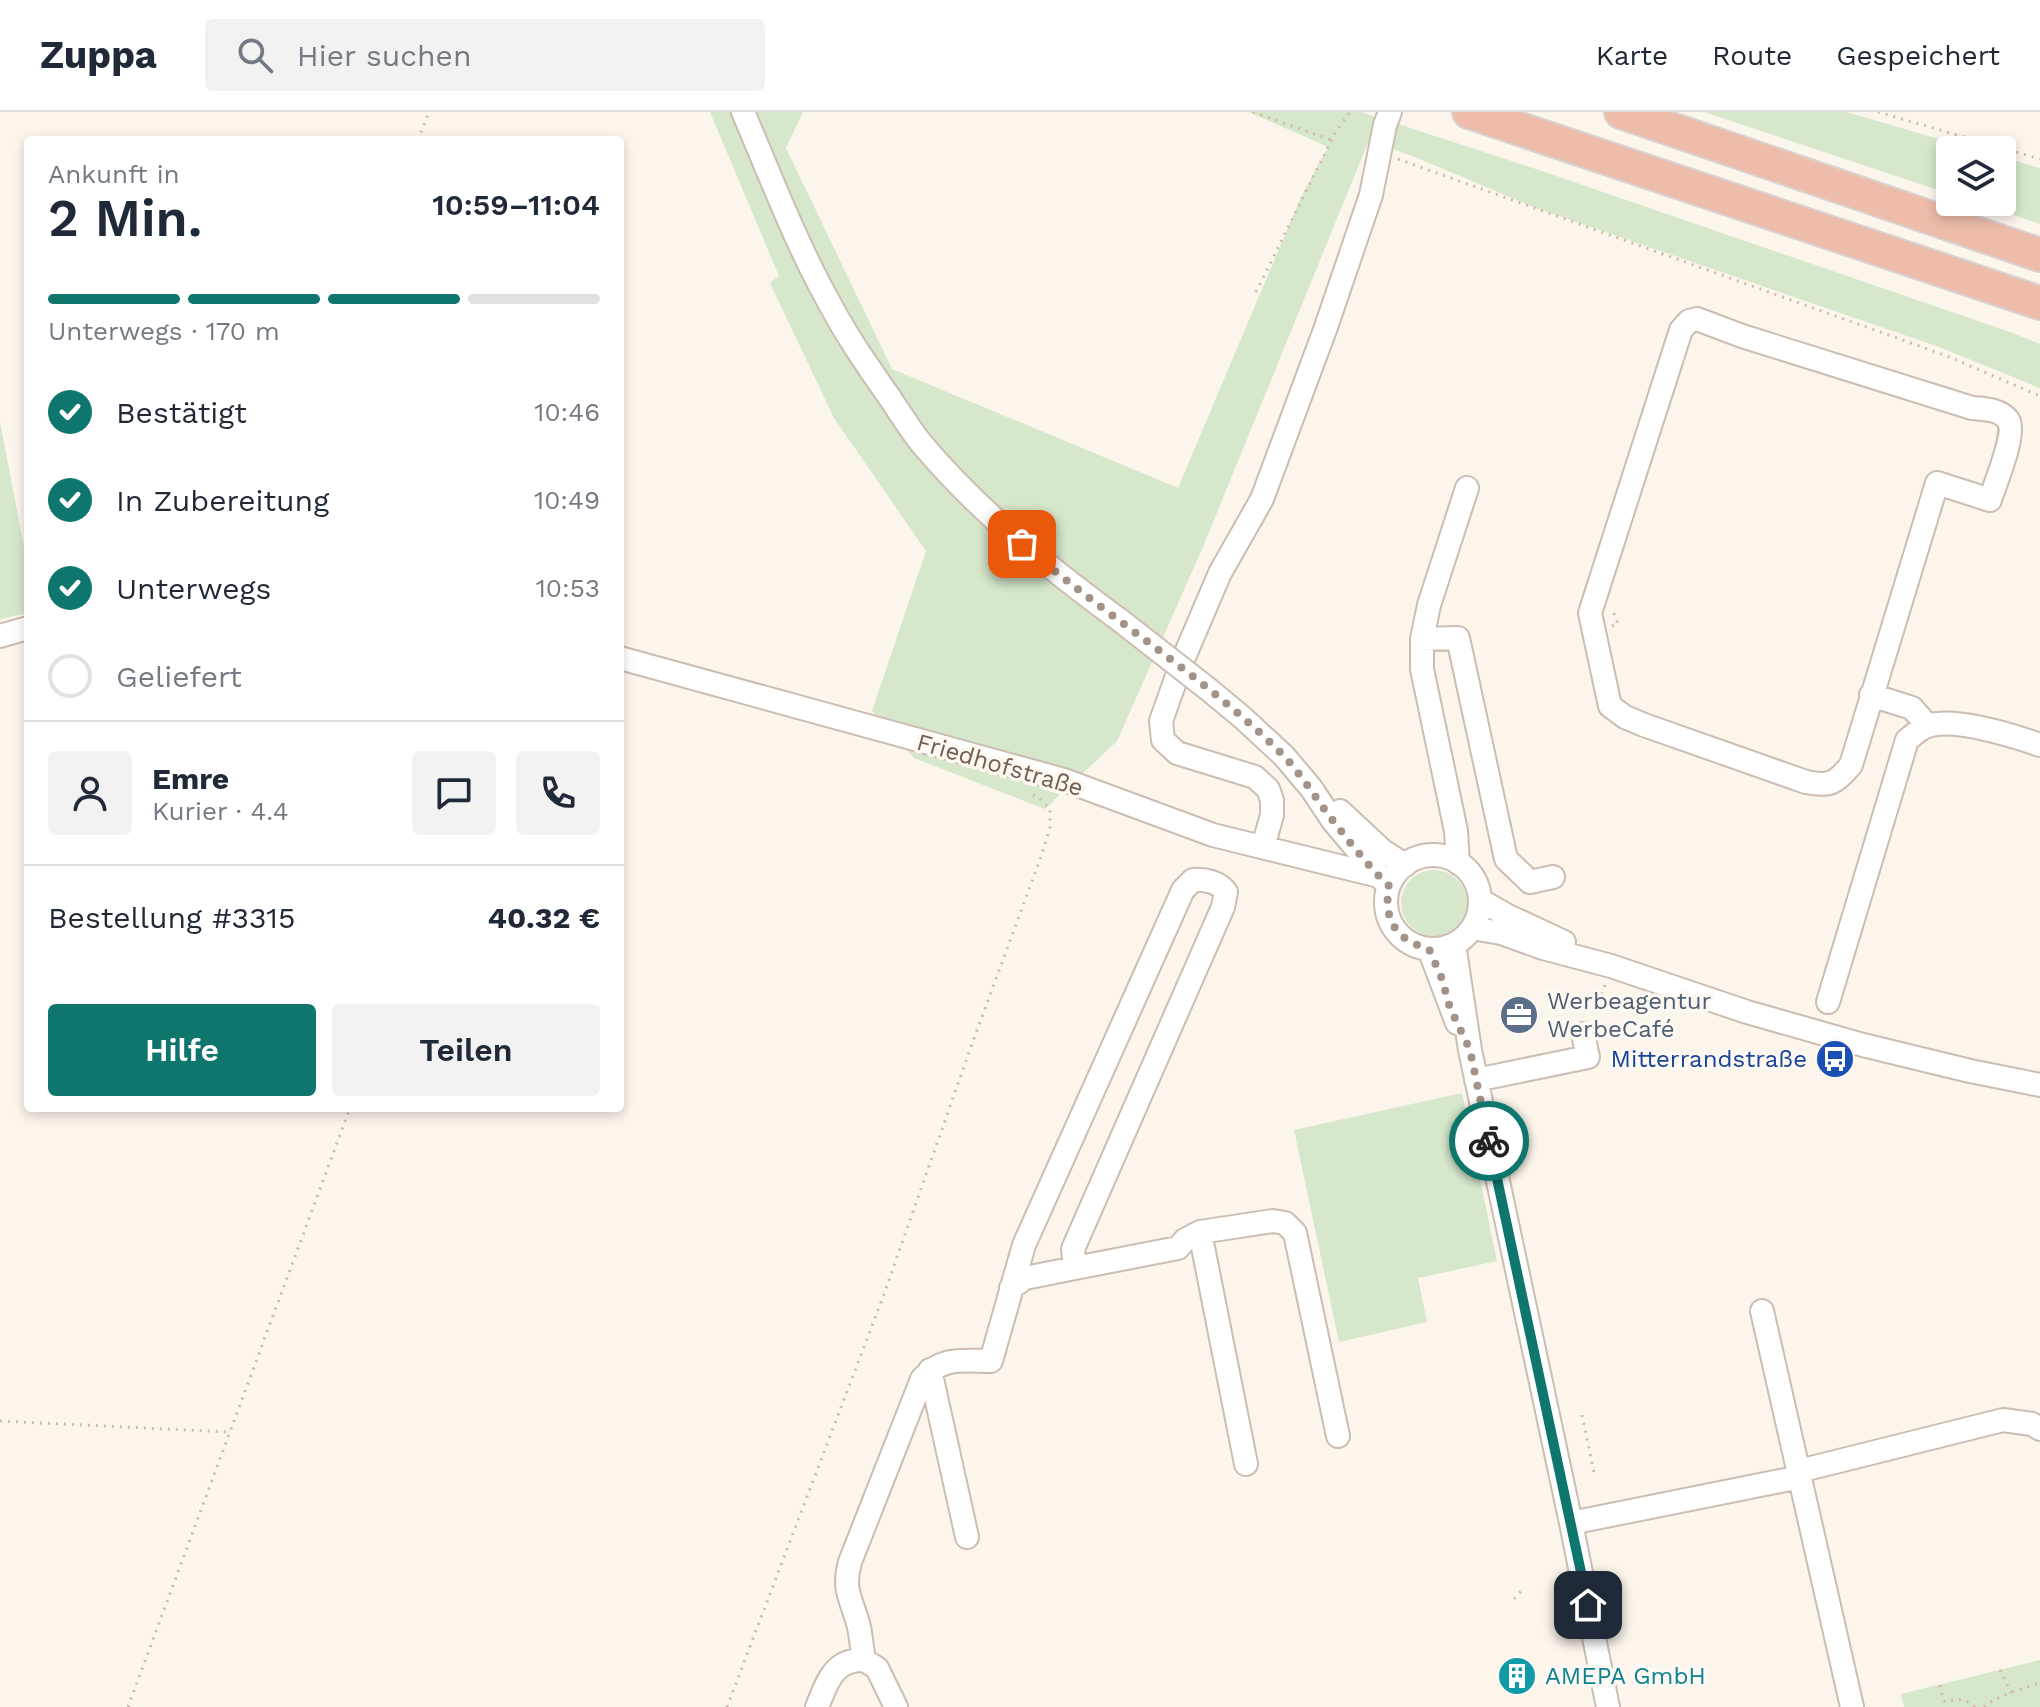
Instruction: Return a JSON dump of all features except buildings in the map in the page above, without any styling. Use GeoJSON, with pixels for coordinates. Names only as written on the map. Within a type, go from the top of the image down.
{"type":"FeatureCollection","features":[{"type":"Feature","properties":{"kind":"highway"},"geometry":{"type":"LineString","coordinates":[[1469,112],[2040,303]]}},
{"type":"Feature","properties":{"kind":"highway"},"geometry":{"type":"LineString","coordinates":[[1621,112],[2040,255]]}},
{"type":"Feature","properties":{"kind":"highway"},"geometry":{"type":"LineString","coordinates":[[1900,257],[2040,319]]}},
{"type":"Feature","properties":{"kind":"street"},"geometry":{"type":"LineString","coordinates":[[743,112],[830,306],[920,442],[959,485],[1046,565],[1208,689],[1284,756],[1384,881],[1388,914],[1403,938],[1429,949],[1442,948],[1464,938],[1478,915],[1480,900],[1474,879],[1458,863],[1445,857],[1431,855],[1417,858],[1384,881]]}},
{"type":"Feature","properties":{"kind":"street"},"geometry":{"type":"LineString","coordinates":[[1263,847],[1272,815],[1268,789],[1255,777],[1177,753],[1163,740],[1161,721],[1220,573],[1262,499],[1371,195],[1390,112]]}},
{"type":"Feature","properties":{"kind":"street"},"geometry":{"type":"LineString","coordinates":[[1697,319],[1958,403],[2001,413],[2010,421],[2012,433],[1990,500],[1937,483],[1871,695],[1851,765],[1837,781],[1819,785],[1644,725],[1610,706],[1590,613],[1681,330],[1689,321],[1697,319]]}},
{"type":"Feature","properties":{"kind":"street"},"geometry":{"type":"LineString","coordinates":[[1458,863],[1456,831],[1422,669],[1422,639],[1429,605],[1467,488]]}},
{"type":"Feature","properties":{"kind":"street"},"geometry":{"type":"LineString","coordinates":[[0,636],[24,629]]}},
{"type":"Feature","properties":{"kind":"street"},"geometry":{"type":"LineString","coordinates":[[1422,639],[1458,638],[1506,859],[1530,882],[1553,877]]}},
{"type":"Feature","properties":{"kind":"street","name":"Friedhofstraße"},"geometry":{"type":"LineString","coordinates":[[624,659],[1064,780],[1213,835],[1384,881]]}},
{"type":"Feature","properties":{"kind":"street"},"geometry":{"type":"LineString","coordinates":[[1871,695],[1912,708],[1928,726]]}},
{"type":"Feature","properties":{"kind":"street"},"geometry":{"type":"LineString","coordinates":[[1828,1002],[1907,740],[1928,726],[1950,724],[2010,735],[2040,745]]}},
{"type":"Feature","properties":{"kind":"street"},"geometry":{"type":"LineString","coordinates":[[1431,855],[1442,830],[1446,784]]}},
{"type":"Feature","properties":{"kind":"street"},"geometry":{"type":"LineString","coordinates":[[1311,788],[1383,851],[1405,865]]}},
{"type":"Feature","properties":{"kind":"street"},"geometry":{"type":"LineString","coordinates":[[864,1660],[846,1580],[922,1379],[939,1364],[991,1361],[1024,1245],[1183,890],[1193,880],[1210,881],[1226,892],[1223,907],[1074,1258]]}},
{"type":"Feature","properties":{"kind":"street"},"geometry":{"type":"LineString","coordinates":[[1480,900],[1611,966]]}},
{"type":"Feature","properties":{"kind":"street"},"geometry":{"type":"LineString","coordinates":[[1472,928],[1501,933],[1747,1012],[1863,1045],[2040,1085]]}},
{"type":"Feature","properties":{"kind":"street"},"geometry":{"type":"LineString","coordinates":[[1454,944],[1476,1080],[1608,1707]]}},
{"type":"Feature","properties":{"kind":"street"},"geometry":{"type":"LineString","coordinates":[[1429,949],[1450,1008],[1470,1050]]}},
{"type":"Feature","properties":{"kind":"street"},"geometry":{"type":"LineString","coordinates":[[1476,1080],[1588,1057],[1583,1034]]}},
{"type":"Feature","properties":{"kind":"street"},"geometry":{"type":"LineString","coordinates":[[1011,1288],[1025,1278],[1074,1258],[1178,1248],[1200,1232],[1259,1215],[1285,1223],[1295,1233],[1338,1436]]}},
{"type":"Feature","properties":{"kind":"street"},"geometry":{"type":"LineString","coordinates":[[1200,1232],[1246,1464]]}},
{"type":"Feature","properties":{"kind":"street"},"geometry":{"type":"LineString","coordinates":[[1762,1311],[1852,1707]]}},
{"type":"Feature","properties":{"kind":"street"},"geometry":{"type":"LineString","coordinates":[[930,1370],[967,1537]]}},
{"type":"Feature","properties":{"kind":"street"},"geometry":{"type":"LineString","coordinates":[[1571,1523],[1799,1474],[2003,1420],[2032,1424],[2040,1429]]}},
{"type":"Feature","properties":{"kind":"street"},"geometry":{"type":"LineString","coordinates":[[817,1707],[833,1672],[845,1662],[864,1660],[877,1668],[896,1707]]}},
{"type":"Feature","properties":{"kind":"path"},"geometry":{"type":"LineString","coordinates":[[420,136],[429,112]]}},
{"type":"Feature","properties":{"kind":"path"},"geometry":{"type":"LineString","coordinates":[[1253,112],[1331,140]]}},
{"type":"Feature","properties":{"kind":"path"},"geometry":{"type":"LineString","coordinates":[[1256,292],[1331,140],[1350,112]]}},
{"type":"Feature","properties":{"kind":"path"},"geometry":{"type":"LineString","coordinates":[[1878,112],[2040,159]]}},
{"type":"Feature","properties":{"kind":"path"},"geometry":{"type":"LineString","coordinates":[[1380,154],[1947,356],[2040,396]]}},
{"type":"Feature","properties":{"kind":"path"},"geometry":{"type":"LineString","coordinates":[[727,1707],[883,1297],[1042,854],[1050,828],[1050,809],[1029,793]]}},
{"type":"Feature","properties":{"kind":"path"},"geometry":{"type":"LineString","coordinates":[[128,1707],[349,1112]]}},
{"type":"Feature","properties":{"kind":"path"},"geometry":{"type":"LineString","coordinates":[[1582,1415],[1594,1473]]}},
{"type":"Feature","properties":{"kind":"path"},"geometry":{"type":"LineString","coordinates":[[0,1421],[229,1432]]}},
{"type":"Feature","properties":{"kind":"path"},"geometry":{"type":"LineString","coordinates":[[1514,1599],[1524,1588]]}},
{"type":"Feature","properties":{"kind":"path"},"geometry":{"type":"LineString","coordinates":[[2000,1670],[2011,1693]]}},
{"type":"Feature","properties":{"kind":"path"},"geometry":{"type":"LineString","coordinates":[[1984,1707],[2040,1683]]}},
{"type":"Feature","properties":{"kind":"path"},"geometry":{"type":"LineString","coordinates":[[1940,1685],[1946,1702],[1964,1700],[1975,1707]]}},
{"type":"Feature","properties":{"kind":"green space"},"geometry":{"type":"Polygon","coordinates":[[[710,112],[803,112],[786,148],[892,369],[1178,488],[1301,197],[1328,147],[1249,112],[1361,112],[2010,332],[2040,344],[2040,388],[1939,347],[1536,208],[1369,140],[1203,547],[1117,741],[1045,809],[914,758],[872,711],[926,551],[834,418],[770,283],[779,276],[710,112]]]}},
{"type":"Feature","properties":{"kind":"green space"},"geometry":{"type":"Polygon","coordinates":[[[1704,112],[1846,112],[1936,138],[1936,189],[1704,112]]]}},
{"type":"Feature","properties":{"kind":"green space"},"geometry":{"type":"Polygon","coordinates":[[[2016,161],[2040,168],[2040,224],[2016,216],[2016,161]]]}},
{"type":"Feature","properties":{"kind":"green space"},"geometry":{"type":"Polygon","coordinates":[[[0,422],[24,547],[24,614],[0,619],[0,422]]]}},
{"type":"Feature","properties":{"kind":"green space"},"geometry":{"type":"Polygon","coordinates":[[[1434,870],[1447,873],[1457,880],[1464,890],[1467,903],[1464,916],[1457,926],[1447,933],[1434,936],[1421,933],[1411,926],[1404,916],[1401,903],[1404,890],[1411,880],[1421,873],[1434,870]]]}},
{"type":"Feature","properties":{"kind":"green space"},"geometry":{"type":"Polygon","coordinates":[[[1462,1093],[1497,1261],[1418,1278],[1427,1322],[1339,1342],[1294,1130],[1462,1093]]]}},
{"type":"Feature","properties":{"kind":"green space"},"geometry":{"type":"Polygon","coordinates":[[[2040,1660],[2040,1707],[1904,1707],[1901,1694],[2040,1660]]]}},
{"type":"Feature","properties":{"kind":"way so far"},"geometry":{"type":"LineString","coordinates":[[1022,544],[1208,689],[1284,756],[1333,821],[1389,886],[1388,914],[1394,927],[1403,938],[1429,949],[1450,1008],[1470,1050],[1489,1141]]}},
{"type":"Feature","properties":{"kind":"place","name":"Werbeagentur WerbeCafé"},"geometry":{"type":"Point","coordinates":[1519,1015]}},
{"type":"Feature","properties":{"kind":"place","name":"Mitterrandstraße"},"geometry":{"type":"Point","coordinates":[1835,1059]}},
{"type":"Feature","properties":{"kind":"place","name":"AMEPA GmbH"},"geometry":{"type":"Point","coordinates":[1517,1676]}},
{"type":"Feature","properties":{"kind":"route"},"geometry":{"type":"LineString","coordinates":[[1489,1141],[1588,1605]]}}]}
